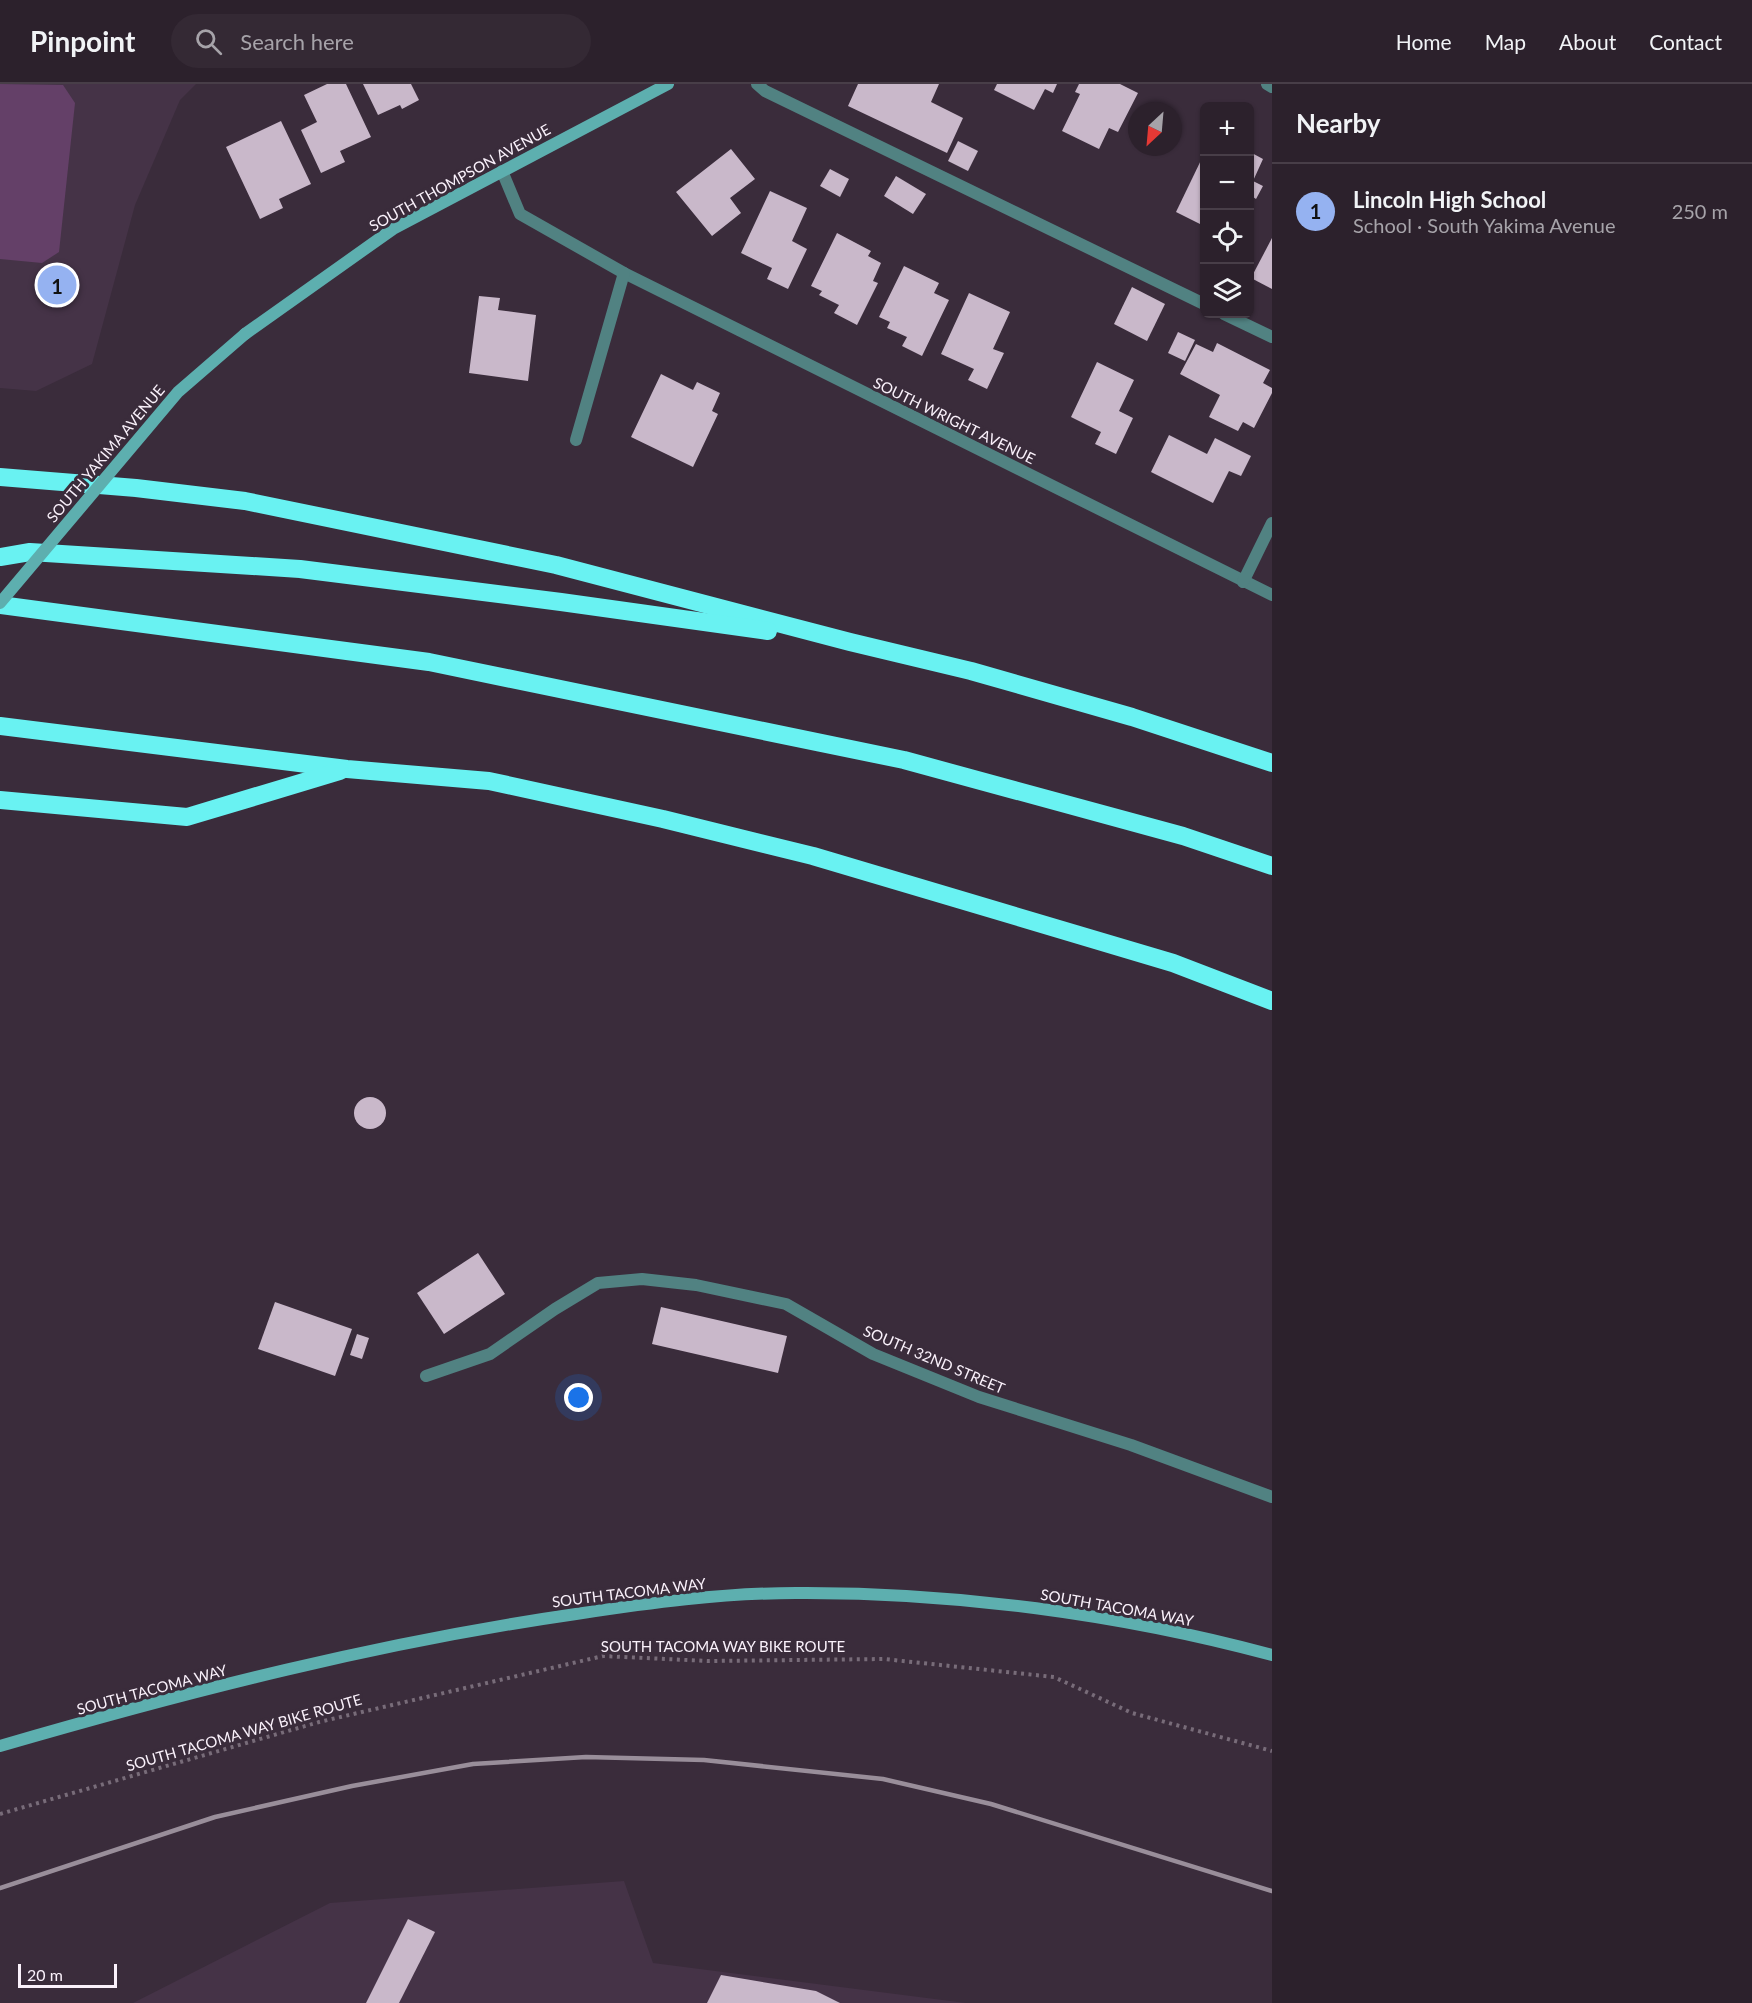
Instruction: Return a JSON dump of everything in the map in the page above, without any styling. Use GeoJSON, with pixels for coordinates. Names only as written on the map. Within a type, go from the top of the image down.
{"type":"FeatureCollection","features":[{"type":"Feature","properties":{"kind":"highway"},"geometry":{"type":"LineString","coordinates":[[0,477],[136,488],[257,504],[556,565],[850,642],[971,671],[1132,717],[1272,763]]}},
{"type":"Feature","properties":{"kind":"highway"},"geometry":{"type":"LineString","coordinates":[[0,557],[30,552],[300,569],[850,642]]}},
{"type":"Feature","properties":{"kind":"highway"},"geometry":{"type":"LineString","coordinates":[[0,604],[429,662],[510,678],[904,760],[1183,836],[1272,866]]}},
{"type":"Feature","properties":{"kind":"highway"},"geometry":{"type":"LineString","coordinates":[[0,726],[347,769],[489,781],[663,819],[813,856],[1173,963],[1272,1001]]}},
{"type":"Feature","properties":{"kind":"highway"},"geometry":{"type":"LineString","coordinates":[[0,800],[187,817],[347,769]]}},
{"type":"Feature","properties":{"kind":"main road","name":"SOUTH THOMPSON AVENUE"},"geometry":{"type":"LineString","coordinates":[[244,333],[393,229],[668,84]]}},
{"type":"Feature","properties":{"kind":"main road","name":"SOUTH YAKIMA AVENUE"},"geometry":{"type":"LineString","coordinates":[[0,604],[178,392],[244,333]]}},
{"type":"Feature","properties":{"kind":"main road","name":"SOUTH TACOMA WAY"},"geometry":{"type":"LineString","coordinates":[[0,1746],[300,1666],[496,1626],[674,1600],[794,1592],[912,1596],[1037,1609],[1149,1626],[1272,1655]]}},
{"type":"Feature","properties":{"kind":"street"},"geometry":{"type":"LineString","coordinates":[[758,84],[765,91],[1200,302]]}},
{"type":"Feature","properties":{"kind":"street"},"geometry":{"type":"LineString","coordinates":[[1267,84],[1272,87]]}},
{"type":"Feature","properties":{"kind":"street","name":"SOUTH WRIGHT AVENUE"},"geometry":{"type":"LineString","coordinates":[[502,171],[520,214],[624,273],[1272,595]]}},
{"type":"Feature","properties":{"kind":"street"},"geometry":{"type":"LineString","coordinates":[[576,440],[624,273]]}},
{"type":"Feature","properties":{"kind":"street"},"geometry":{"type":"LineString","coordinates":[[1232,318],[1272,337]]}},
{"type":"Feature","properties":{"kind":"street"},"geometry":{"type":"LineString","coordinates":[[1243,582],[1272,523]]}},
{"type":"Feature","properties":{"kind":"street","name":"SOUTH 32ND STREET"},"geometry":{"type":"LineString","coordinates":[[426,1376],[490,1354],[555,1309],[598,1283],[642,1279],[696,1286],[786,1304],[873,1354],[979,1398],[1131,1445],[1272,1497]]}},
{"type":"Feature","properties":{"kind":"path","name":"SOUTH TACOMA WAY BIKE ROUTE"},"geometry":{"type":"LineString","coordinates":[[0,1814],[318,1722],[603,1656],[708,1661],[884,1659],[1054,1677],[1132,1713],[1272,1751]]}},
{"type":"Feature","properties":{"kind":"shaded area"},"geometry":{"type":"Polygon","coordinates":[[[0,84],[196,84],[180,100],[135,205],[92,364],[36,391],[0,388],[0,84]]]}},
{"type":"Feature","properties":{"kind":"shaded area"},"geometry":{"type":"Polygon","coordinates":[[[0,84],[63,85],[75,103],[59,252],[42,263],[0,259],[0,84]]]}},
{"type":"Feature","properties":{"kind":"shaded area"},"geometry":{"type":"Polygon","coordinates":[[[624,1881],[653,1963],[966,2003],[133,2003],[330,1903],[624,1881]]]}},
{"type":"Feature","properties":{"kind":"building"},"geometry":{"type":"Polygon","coordinates":[[[327,84],[346,84],[371,137],[340,151],[345,162],[321,173],[301,130],[317,122],[304,95],[327,84]]]}},
{"type":"Feature","properties":{"kind":"building"},"geometry":{"type":"Polygon","coordinates":[[[363,84],[411,84],[419,100],[402,109],[400,105],[378,115],[363,84]]]}},
{"type":"Feature","properties":{"kind":"building"},"geometry":{"type":"Polygon","coordinates":[[[858,84],[939,84],[931,102],[963,118],[947,153],[848,106],[858,84]]]}},
{"type":"Feature","properties":{"kind":"building"},"geometry":{"type":"Polygon","coordinates":[[[997,84],[1057,84],[1053,93],[1045,89],[1034,110],[994,90],[997,84]]]}},
{"type":"Feature","properties":{"kind":"building"},"geometry":{"type":"Polygon","coordinates":[[[1079,84],[1120,84],[1138,93],[1133,102],[1128,102],[1128,112],[1118,132],[1109,128],[1099,149],[1062,131],[1080,94],[1075,92],[1079,84]]]}},
{"type":"Feature","properties":{"kind":"building"},"geometry":{"type":"Polygon","coordinates":[[[281,121],[311,184],[279,199],[283,208],[260,219],[226,147],[281,121]]]}},
{"type":"Feature","properties":{"kind":"building"},"geometry":{"type":"Polygon","coordinates":[[[958,141],[978,151],[968,171],[948,161],[958,141]]]}},
{"type":"Feature","properties":{"kind":"building"},"geometry":{"type":"Polygon","coordinates":[[[731,149],[755,179],[730,198],[741,213],[712,236],[676,192],[731,149]]]}},
{"type":"Feature","properties":{"kind":"building"},"geometry":{"type":"Polygon","coordinates":[[[1254,154],[1263,159],[1254,179],[1254,154]]]}},
{"type":"Feature","properties":{"kind":"building"},"geometry":{"type":"Polygon","coordinates":[[[1200,162],[1200,224],[1176,212],[1200,162]]]}},
{"type":"Feature","properties":{"kind":"building"},"geometry":{"type":"Polygon","coordinates":[[[830,169],[849,179],[840,197],[820,186],[830,169]]]}},
{"type":"Feature","properties":{"kind":"building"},"geometry":{"type":"Polygon","coordinates":[[[896,176],[926,194],[913,214],[884,196],[896,176]]]}},
{"type":"Feature","properties":{"kind":"building"},"geometry":{"type":"Polygon","coordinates":[[[1254,182],[1263,186],[1256,199],[1254,198],[1254,182]]]}},
{"type":"Feature","properties":{"kind":"building"},"geometry":{"type":"Polygon","coordinates":[[[770,191],[807,208],[792,241],[807,249],[788,289],[767,279],[772,268],[741,253],[770,191]]]}},
{"type":"Feature","properties":{"kind":"building"},"geometry":{"type":"Polygon","coordinates":[[[837,233],[871,251],[868,256],[881,263],[873,281],[878,283],[857,325],[834,313],[839,305],[819,295],[822,291],[811,286],[837,233]]]}},
{"type":"Feature","properties":{"kind":"building"},"geometry":{"type":"Polygon","coordinates":[[[1272,238],[1272,289],[1254,280],[1254,272],[1272,238]]]}},
{"type":"Feature","properties":{"kind":"building"},"geometry":{"type":"Polygon","coordinates":[[[904,266],[939,283],[934,293],[949,300],[922,356],[902,346],[907,337],[887,328],[890,322],[879,317],[904,266]]]}},
{"type":"Feature","properties":{"kind":"building"},"geometry":{"type":"Polygon","coordinates":[[[1132,287],[1165,304],[1147,341],[1114,324],[1132,287]]]}},
{"type":"Feature","properties":{"kind":"building"},"geometry":{"type":"Polygon","coordinates":[[[969,293],[1010,312],[993,349],[1004,353],[987,389],[968,380],[974,369],[941,354],[969,293]]]}},
{"type":"Feature","properties":{"kind":"building"},"geometry":{"type":"Polygon","coordinates":[[[479,296],[500,298],[498,310],[536,315],[528,381],[469,373],[479,296]]]}},
{"type":"Feature","properties":{"kind":"building"},"geometry":{"type":"Polygon","coordinates":[[[1178,332],[1195,340],[1185,361],[1168,353],[1178,332]]]}},
{"type":"Feature","properties":{"kind":"building"},"geometry":{"type":"Polygon","coordinates":[[[1217,343],[1270,370],[1263,383],[1272,388],[1272,393],[1254,428],[1243,422],[1238,431],[1209,417],[1220,395],[1180,374],[1196,344],[1213,352],[1217,343]]]}},
{"type":"Feature","properties":{"kind":"building"},"geometry":{"type":"Polygon","coordinates":[[[1097,362],[1134,380],[1119,411],[1133,418],[1116,454],[1095,444],[1101,432],[1071,417],[1097,362]]]}},
{"type":"Feature","properties":{"kind":"building"},"geometry":{"type":"Polygon","coordinates":[[[661,374],[693,390],[697,382],[720,393],[712,411],[718,414],[693,467],[631,437],[661,374]]]}},
{"type":"Feature","properties":{"kind":"building"},"geometry":{"type":"Polygon","coordinates":[[[1169,435],[1207,454],[1215,438],[1251,456],[1241,476],[1229,471],[1213,503],[1151,472],[1169,435]]]}},
{"type":"Feature","properties":{"kind":"building"},"geometry":{"type":"Polygon","coordinates":[[[370,1097],[381,1102],[386,1113],[381,1124],[370,1129],[359,1124],[354,1113],[359,1102],[370,1097]]]}},
{"type":"Feature","properties":{"kind":"building"},"geometry":{"type":"Polygon","coordinates":[[[478,1253],[505,1294],[444,1334],[417,1293],[478,1253]]]}},
{"type":"Feature","properties":{"kind":"building"},"geometry":{"type":"Polygon","coordinates":[[[275,1302],[352,1329],[335,1376],[258,1349],[275,1302]]]}},
{"type":"Feature","properties":{"kind":"building"},"geometry":{"type":"Polygon","coordinates":[[[661,1307],[787,1336],[778,1373],[652,1344],[661,1307]]]}},
{"type":"Feature","properties":{"kind":"building"},"geometry":{"type":"Polygon","coordinates":[[[357,1334],[369,1338],[362,1359],[350,1355],[357,1334]]]}},
{"type":"Feature","properties":{"kind":"building"},"geometry":{"type":"Polygon","coordinates":[[[408,1919],[435,1932],[399,2003],[366,2003],[408,1919]]]}},
{"type":"Feature","properties":{"kind":"building"},"geometry":{"type":"Polygon","coordinates":[[[721,1975],[816,1991],[840,2003],[707,2003],[721,1975]]]}},
{"type":"Feature","properties":{"kind":"railway"},"geometry":{"type":"LineString","coordinates":[[0,1888],[215,1817],[352,1786],[473,1764],[586,1757],[704,1760],[883,1779],[991,1804],[1272,1891]]}},
{"type":"Feature","properties":{"kind":"place","name":"Lincoln High School"},"geometry":{"type":"Point","coordinates":[57,285]}}]}
